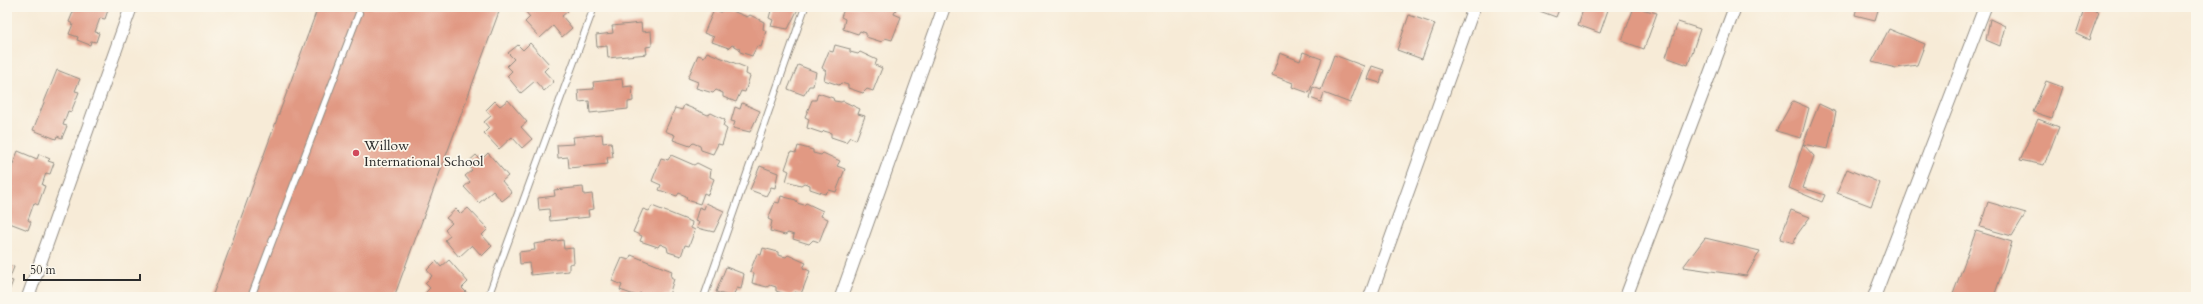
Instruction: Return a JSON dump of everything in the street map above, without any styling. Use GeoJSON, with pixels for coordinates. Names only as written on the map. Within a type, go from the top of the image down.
{"type":"FeatureCollection","features":[{"type":"Feature","properties":{"kind":"street"},"geometry":{"type":"LineString","coordinates":[[28,297],[131,7]]}},
{"type":"Feature","properties":{"kind":"street"},"geometry":{"type":"LineString","coordinates":[[842,297],[944,7]]}},
{"type":"Feature","properties":{"kind":"street"},"geometry":{"type":"LineString","coordinates":[[1370,297],[1474,7]]}},
{"type":"Feature","properties":{"kind":"street"},"geometry":{"type":"LineString","coordinates":[[1626,297],[1735,7]]}},
{"type":"Feature","properties":{"kind":"street"},"geometry":{"type":"LineString","coordinates":[[1874,297],[1984,7]]}},
{"type":"Feature","properties":{"kind":"lane"},"geometry":{"type":"LineString","coordinates":[[488,297],[594,7]]}},
{"type":"Feature","properties":{"kind":"lane"},"geometry":{"type":"LineString","coordinates":[[704,297],[805,7]]}},
{"type":"Feature","properties":{"kind":"lane"},"geometry":{"type":"LineString","coordinates":[[251,297],[359,13]]}},
{"type":"Feature","properties":{"kind":"building"},"geometry":{"type":"Polygon","coordinates":[[[75,7],[109,7],[105,19],[100,18],[95,32],[99,33],[96,42],[91,41],[90,45],[77,40],[78,37],[69,34],[73,24],[69,22],[75,7]]]}},
{"type":"Feature","properties":{"kind":"building","name":"Willow International School"},"geometry":{"type":"Polygon","coordinates":[[[318,7],[495,7],[500,9],[394,297],[212,297],[318,7]]]}},
{"type":"Feature","properties":{"kind":"building"},"geometry":{"type":"Polygon","coordinates":[[[529,7],[565,7],[568,11],[562,16],[572,28],[562,37],[553,26],[540,38],[525,22],[530,17],[525,11],[529,7]]]}},
{"type":"Feature","properties":{"kind":"building"},"geometry":{"type":"Polygon","coordinates":[[[723,7],[747,17],[750,15],[764,22],[763,29],[766,31],[761,47],[757,46],[752,56],[740,52],[739,48],[732,45],[729,48],[712,42],[714,37],[704,33],[714,10],[721,12],[723,7]]]}},
{"type":"Feature","properties":{"kind":"building"},"geometry":{"type":"Polygon","coordinates":[[[772,7],[798,9],[788,29],[771,26],[773,20],[769,18],[772,7]]]}},
{"type":"Feature","properties":{"kind":"building"},"geometry":{"type":"Polygon","coordinates":[[[845,7],[892,7],[896,9],[894,14],[901,17],[892,40],[885,38],[882,42],[866,37],[866,33],[860,31],[858,34],[843,29],[845,19],[841,17],[845,7]]]}},
{"type":"Feature","properties":{"kind":"building"},"geometry":{"type":"Polygon","coordinates":[[[1535,7],[1560,7],[1556,17],[1534,9],[1535,7]]]}},
{"type":"Feature","properties":{"kind":"building"},"geometry":{"type":"Polygon","coordinates":[[[1584,7],[1609,7],[1600,33],[1578,25],[1584,7]]]}},
{"type":"Feature","properties":{"kind":"building"},"geometry":{"type":"Polygon","coordinates":[[[1634,7],[1657,13],[1644,49],[1622,41],[1634,7]]]}},
{"type":"Feature","properties":{"kind":"building"},"geometry":{"type":"Polygon","coordinates":[[[1857,7],[1879,7],[1875,20],[1855,15],[1857,7]]]}},
{"type":"Feature","properties":{"kind":"building"},"geometry":{"type":"Polygon","coordinates":[[[2085,7],[2099,12],[2089,40],[2076,34],[2085,7]]]}},
{"type":"Feature","properties":{"kind":"building"},"geometry":{"type":"Polygon","coordinates":[[[1409,15],[1435,24],[1422,59],[1397,50],[1409,15]]]}},
{"type":"Feature","properties":{"kind":"building"},"geometry":{"type":"Polygon","coordinates":[[[1990,19],[2005,26],[2000,46],[1986,40],[1990,19]]]}},
{"type":"Feature","properties":{"kind":"building"},"geometry":{"type":"Polygon","coordinates":[[[1678,22],[1700,29],[1688,65],[1666,57],[1678,22]]]}},
{"type":"Feature","properties":{"kind":"building"},"geometry":{"type":"Polygon","coordinates":[[[641,23],[642,32],[651,31],[652,46],[646,47],[647,54],[608,58],[607,46],[597,47],[596,35],[613,33],[612,26],[641,23]]]}},
{"type":"Feature","properties":{"kind":"building"},"geometry":{"type":"Polygon","coordinates":[[[1889,29],[1925,44],[1917,65],[1896,68],[1872,62],[1889,29]]]}},
{"type":"Feature","properties":{"kind":"building"},"geometry":{"type":"Polygon","coordinates":[[[530,43],[550,65],[544,71],[554,82],[544,91],[535,81],[521,93],[507,76],[512,71],[507,66],[514,59],[508,53],[518,45],[523,50],[530,43]]]}},
{"type":"Feature","properties":{"kind":"building"},"geometry":{"type":"Polygon","coordinates":[[[835,45],[850,49],[850,52],[858,54],[860,52],[877,60],[875,65],[882,68],[873,91],[867,89],[863,93],[848,88],[848,85],[841,83],[839,85],[824,80],[826,71],[822,68],[829,51],[833,52],[835,45]]]}},
{"type":"Feature","properties":{"kind":"building"},"geometry":{"type":"Polygon","coordinates":[[[707,52],[747,68],[746,74],[750,76],[745,92],[741,91],[736,102],[723,97],[723,93],[716,90],[713,93],[696,88],[698,82],[688,78],[698,55],[704,57],[707,52]]]}},
{"type":"Feature","properties":{"kind":"building"},"geometry":{"type":"Polygon","coordinates":[[[1303,52],[1322,59],[1309,93],[1292,87],[1293,83],[1272,75],[1280,53],[1300,61],[1303,52]]]}},
{"type":"Feature","properties":{"kind":"building"},"geometry":{"type":"Polygon","coordinates":[[[1334,55],[1364,66],[1350,103],[1324,93],[1321,102],[1310,98],[1313,87],[1321,90],[1334,55]]]}},
{"type":"Feature","properties":{"kind":"building"},"geometry":{"type":"Polygon","coordinates":[[[798,65],[816,72],[813,86],[809,86],[804,95],[788,89],[798,65]]]}},
{"type":"Feature","properties":{"kind":"building"},"geometry":{"type":"Polygon","coordinates":[[[1372,66],[1384,70],[1380,83],[1367,79],[1372,66]]]}},
{"type":"Feature","properties":{"kind":"building"},"geometry":{"type":"Polygon","coordinates":[[[57,70],[80,79],[75,91],[79,92],[71,112],[68,111],[63,125],[67,126],[62,138],[57,136],[56,139],[33,130],[57,70]]]}},
{"type":"Feature","properties":{"kind":"building"},"geometry":{"type":"Polygon","coordinates":[[[622,79],[623,87],[632,86],[633,101],[628,102],[628,109],[590,113],[589,101],[579,102],[578,90],[594,89],[593,82],[622,79]]]}},
{"type":"Feature","properties":{"kind":"building"},"geometry":{"type":"Polygon","coordinates":[[[2046,81],[2062,87],[2052,118],[2033,112],[2046,81]]]}},
{"type":"Feature","properties":{"kind":"building"},"geometry":{"type":"Polygon","coordinates":[[[818,93],[833,98],[834,101],[843,101],[860,109],[858,114],[865,116],[856,140],[850,137],[846,142],[831,137],[831,133],[824,131],[822,133],[807,128],[809,119],[805,117],[812,100],[816,100],[818,93]]]}},
{"type":"Feature","properties":{"kind":"building"},"geometry":{"type":"Polygon","coordinates":[[[508,100],[527,122],[521,127],[532,139],[522,148],[512,137],[499,149],[484,133],[489,128],[484,122],[491,116],[486,110],[495,101],[500,106],[508,100]]]}},
{"type":"Feature","properties":{"kind":"building"},"geometry":{"type":"Polygon","coordinates":[[[1793,101],[1809,108],[1801,138],[1776,131],[1793,101]]]}},
{"type":"Feature","properties":{"kind":"building"},"geometry":{"type":"Polygon","coordinates":[[[742,103],[760,111],[750,132],[733,128],[735,122],[731,121],[735,107],[740,109],[742,103]]]}},
{"type":"Feature","properties":{"kind":"building"},"geometry":{"type":"Polygon","coordinates":[[[1819,104],[1836,112],[1828,149],[1803,144],[1819,104]]]}},
{"type":"Feature","properties":{"kind":"building"},"geometry":{"type":"Polygon","coordinates":[[[684,105],[708,115],[711,113],[725,120],[723,126],[727,129],[722,145],[718,144],[713,154],[701,150],[700,146],[693,143],[690,146],[673,140],[675,135],[665,131],[675,108],[682,110],[684,105]]]}},
{"type":"Feature","properties":{"kind":"building"},"geometry":{"type":"Polygon","coordinates":[[[2038,119],[2059,127],[2044,165],[2020,160],[2038,119]]]}},
{"type":"Feature","properties":{"kind":"building"},"geometry":{"type":"Polygon","coordinates":[[[602,134],[603,143],[611,142],[613,157],[607,157],[608,164],[569,168],[568,157],[558,158],[557,145],[574,144],[573,137],[602,134]]]}},
{"type":"Feature","properties":{"kind":"building"},"geometry":{"type":"Polygon","coordinates":[[[1803,144],[1814,156],[1803,188],[1825,195],[1822,202],[1789,188],[1803,144]]]}},
{"type":"Feature","properties":{"kind":"building"},"geometry":{"type":"Polygon","coordinates":[[[798,146],[813,150],[813,153],[821,155],[823,153],[840,161],[837,166],[845,169],[836,192],[829,190],[825,194],[810,189],[810,185],[804,183],[801,185],[786,181],[789,171],[785,169],[791,152],[796,153],[798,146]]]}},
{"type":"Feature","properties":{"kind":"building"},"geometry":{"type":"Polygon","coordinates":[[[18,151],[37,159],[39,154],[50,159],[48,161],[54,163],[50,174],[46,173],[42,185],[45,186],[38,205],[34,203],[28,220],[31,222],[28,230],[7,222],[7,179],[18,151]]]}},
{"type":"Feature","properties":{"kind":"building"},"geometry":{"type":"Polygon","coordinates":[[[488,153],[508,176],[502,181],[512,193],[502,201],[493,191],[479,203],[464,187],[470,182],[465,176],[472,170],[466,164],[476,155],[481,160],[488,153]]]}},
{"type":"Feature","properties":{"kind":"building"},"geometry":{"type":"Polygon","coordinates":[[[671,155],[694,165],[697,163],[711,170],[710,177],[714,179],[708,195],[704,193],[700,204],[687,200],[686,196],[679,193],[677,196],[659,190],[661,185],[652,181],[661,158],[668,160],[671,155]]]}},
{"type":"Feature","properties":{"kind":"building"},"geometry":{"type":"Polygon","coordinates":[[[760,166],[778,173],[775,188],[771,187],[766,196],[750,190],[760,166]]]}},
{"type":"Feature","properties":{"kind":"building"},"geometry":{"type":"Polygon","coordinates":[[[1847,169],[1880,183],[1871,206],[1837,193],[1847,169]]]}},
{"type":"Feature","properties":{"kind":"building"},"geometry":{"type":"Polygon","coordinates":[[[583,187],[584,195],[592,194],[594,209],[588,210],[589,217],[550,221],[549,209],[539,210],[538,198],[555,196],[554,190],[583,187]]]}},
{"type":"Feature","properties":{"kind":"building"},"geometry":{"type":"Polygon","coordinates":[[[781,196],[796,200],[797,203],[804,205],[806,203],[823,211],[821,216],[828,219],[819,242],[813,240],[809,244],[793,239],[794,235],[788,233],[785,235],[770,231],[772,221],[768,219],[775,202],[779,203],[781,196]]]}},
{"type":"Feature","properties":{"kind":"building"},"geometry":{"type":"Polygon","coordinates":[[[1988,202],[2026,213],[2012,236],[1980,227],[1988,202]]]}},
{"type":"Feature","properties":{"kind":"building"},"geometry":{"type":"Polygon","coordinates":[[[706,203],[724,211],[714,232],[697,228],[699,222],[695,221],[699,207],[704,209],[706,203]]]}},
{"type":"Feature","properties":{"kind":"building"},"geometry":{"type":"Polygon","coordinates":[[[652,206],[692,222],[691,228],[695,230],[689,246],[685,245],[681,256],[668,252],[667,247],[660,244],[658,247],[640,241],[642,236],[633,232],[643,209],[649,211],[652,206]]]}},
{"type":"Feature","properties":{"kind":"building"},"geometry":{"type":"Polygon","coordinates":[[[468,208],[488,229],[482,235],[492,246],[482,256],[472,245],[459,257],[445,240],[450,236],[445,230],[452,223],[446,218],[456,209],[461,214],[468,208]]]}},
{"type":"Feature","properties":{"kind":"building"},"geometry":{"type":"Polygon","coordinates":[[[1791,210],[1810,217],[1796,236],[1794,243],[1780,239],[1791,210]]]}},
{"type":"Feature","properties":{"kind":"building"},"geometry":{"type":"Polygon","coordinates":[[[1976,231],[2012,242],[1994,297],[1952,297],[1976,231]]]}},
{"type":"Feature","properties":{"kind":"building"},"geometry":{"type":"Polygon","coordinates":[[[1705,238],[1760,251],[1746,276],[1683,267],[1705,238]]]}},
{"type":"Feature","properties":{"kind":"building"},"geometry":{"type":"Polygon","coordinates":[[[563,240],[564,249],[573,248],[574,263],[569,264],[569,271],[531,275],[529,263],[520,264],[519,252],[535,250],[534,244],[563,240]]]}},
{"type":"Feature","properties":{"kind":"building"},"geometry":{"type":"Polygon","coordinates":[[[763,248],[778,252],[778,255],[786,257],[788,255],[806,263],[803,268],[810,271],[801,294],[795,292],[791,296],[776,291],[776,287],[770,285],[767,287],[752,283],[754,273],[750,271],[757,254],[761,255],[763,248]]]}},
{"type":"Feature","properties":{"kind":"building"},"geometry":{"type":"Polygon","coordinates":[[[631,255],[672,271],[671,277],[674,279],[669,295],[665,294],[663,297],[647,297],[640,293],[637,296],[620,290],[622,285],[612,281],[622,258],[629,260],[631,255]]]}},
{"type":"Feature","properties":{"kind":"building"},"geometry":{"type":"Polygon","coordinates":[[[449,260],[468,282],[462,288],[471,297],[429,297],[425,293],[430,288],[425,283],[432,276],[427,270],[436,261],[441,267],[449,260]]]}},
{"type":"Feature","properties":{"kind":"building"},"geometry":{"type":"Polygon","coordinates":[[[7,264],[14,267],[9,280],[13,281],[7,296],[7,264]]]}},
{"type":"Feature","properties":{"kind":"building"},"geometry":{"type":"Polygon","coordinates":[[[726,267],[744,274],[741,289],[737,288],[732,297],[716,292],[726,267]]]}},
{"type":"Feature","properties":{"kind":"place","name":"Willow International School"},"geometry":{"type":"Point","coordinates":[356,153]}}]}
